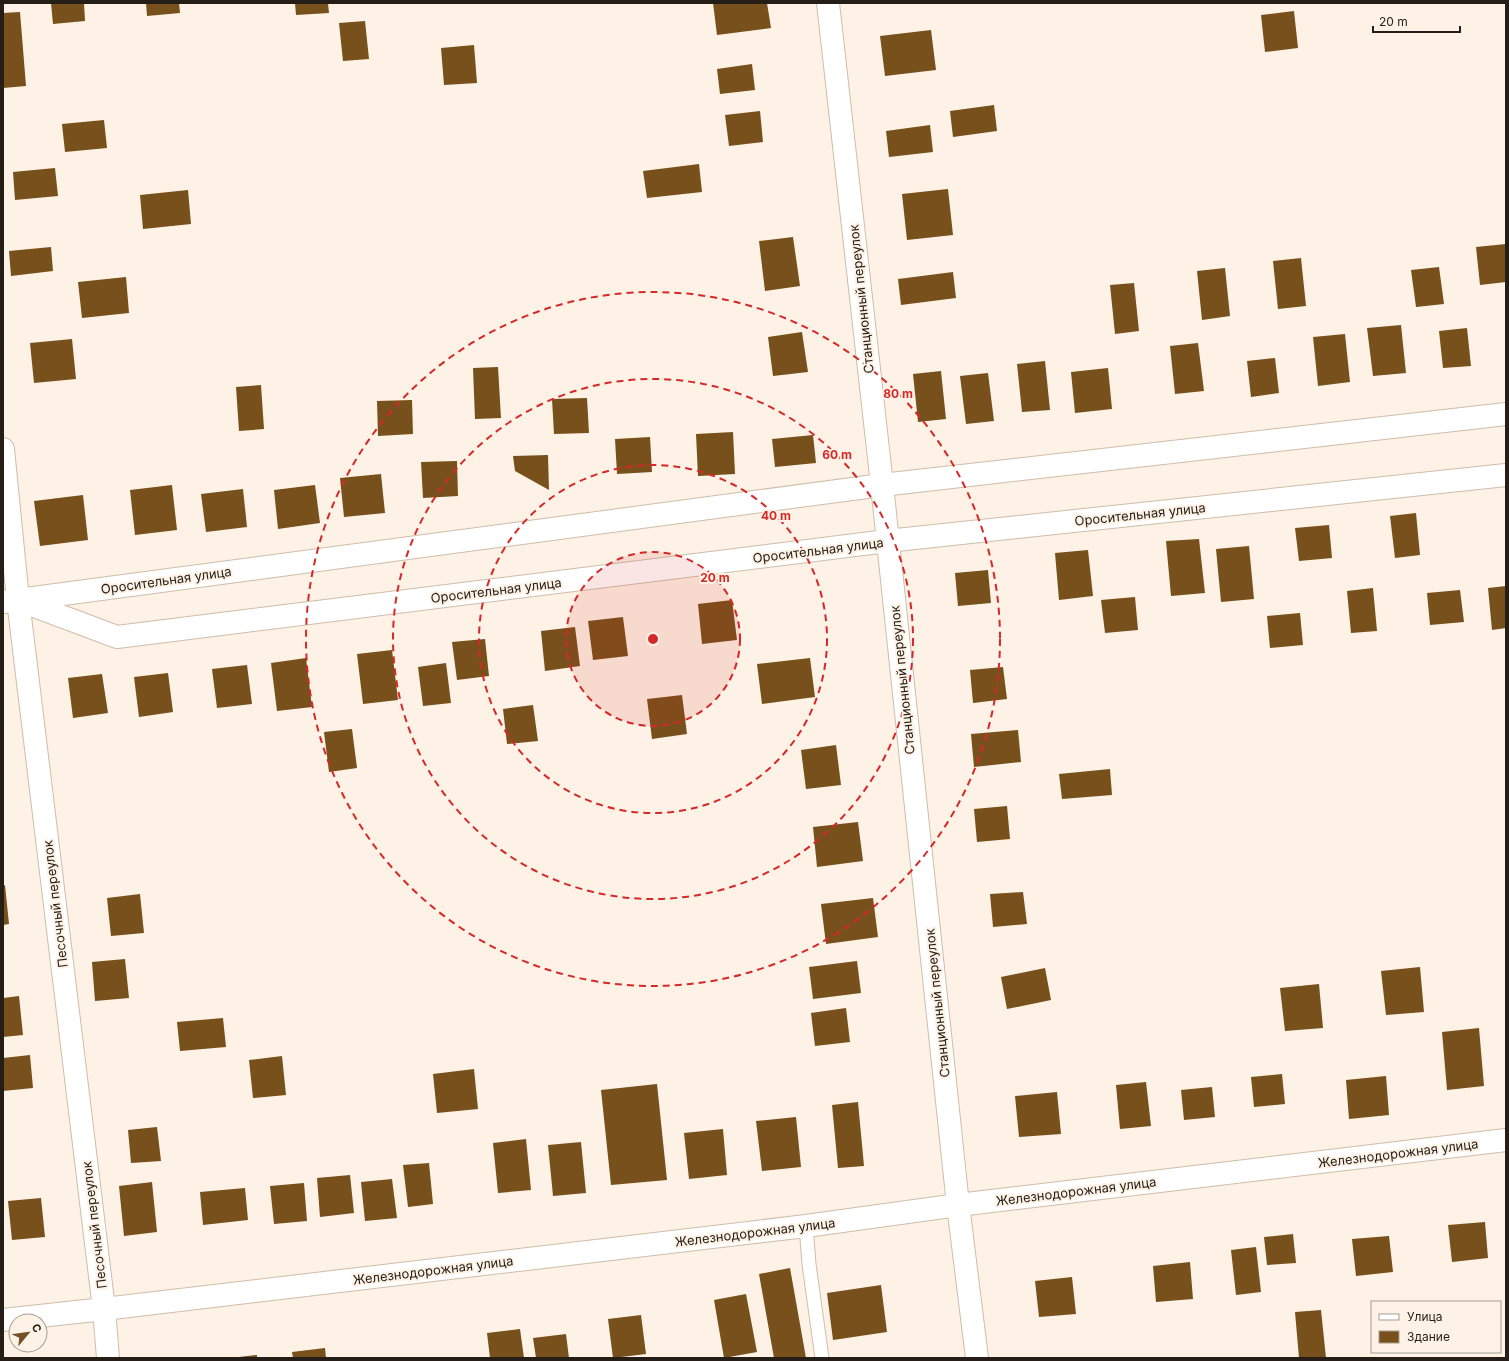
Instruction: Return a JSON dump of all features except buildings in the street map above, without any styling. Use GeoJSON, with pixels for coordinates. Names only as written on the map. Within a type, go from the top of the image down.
{"type":"FeatureCollection","features":[{"type":"Feature","properties":{"kind":"street","name":"Станционный переулок"},"geometry":{"type":"LineString","coordinates":[[828,3],[882,485],[958,1205],[977,1358]]}},
{"type":"Feature","properties":{"kind":"street","name":"Оросительная улица"},"geometry":{"type":"LineString","coordinates":[[10,601],[882,485],[1506,414]]}},
{"type":"Feature","properties":{"kind":"street","name":"Песочный переулок"},"geometry":{"type":"LineString","coordinates":[[3,449],[10,601],[104,1310],[108,1358]]}},
{"type":"Feature","properties":{"kind":"street","name":"Оросительная улица"},"geometry":{"type":"LineString","coordinates":[[10,601],[116,637],[888,541],[1506,475]]}},
{"type":"Feature","properties":{"kind":"street","name":"Железнодорожная улица"},"geometry":{"type":"LineString","coordinates":[[3,1320],[104,1310],[806,1226],[958,1205],[1506,1140]]}},
{"type":"Feature","properties":{"kind":"lane"},"geometry":{"type":"LineString","coordinates":[[806,1226],[809,1264],[822,1358]]}}]}
